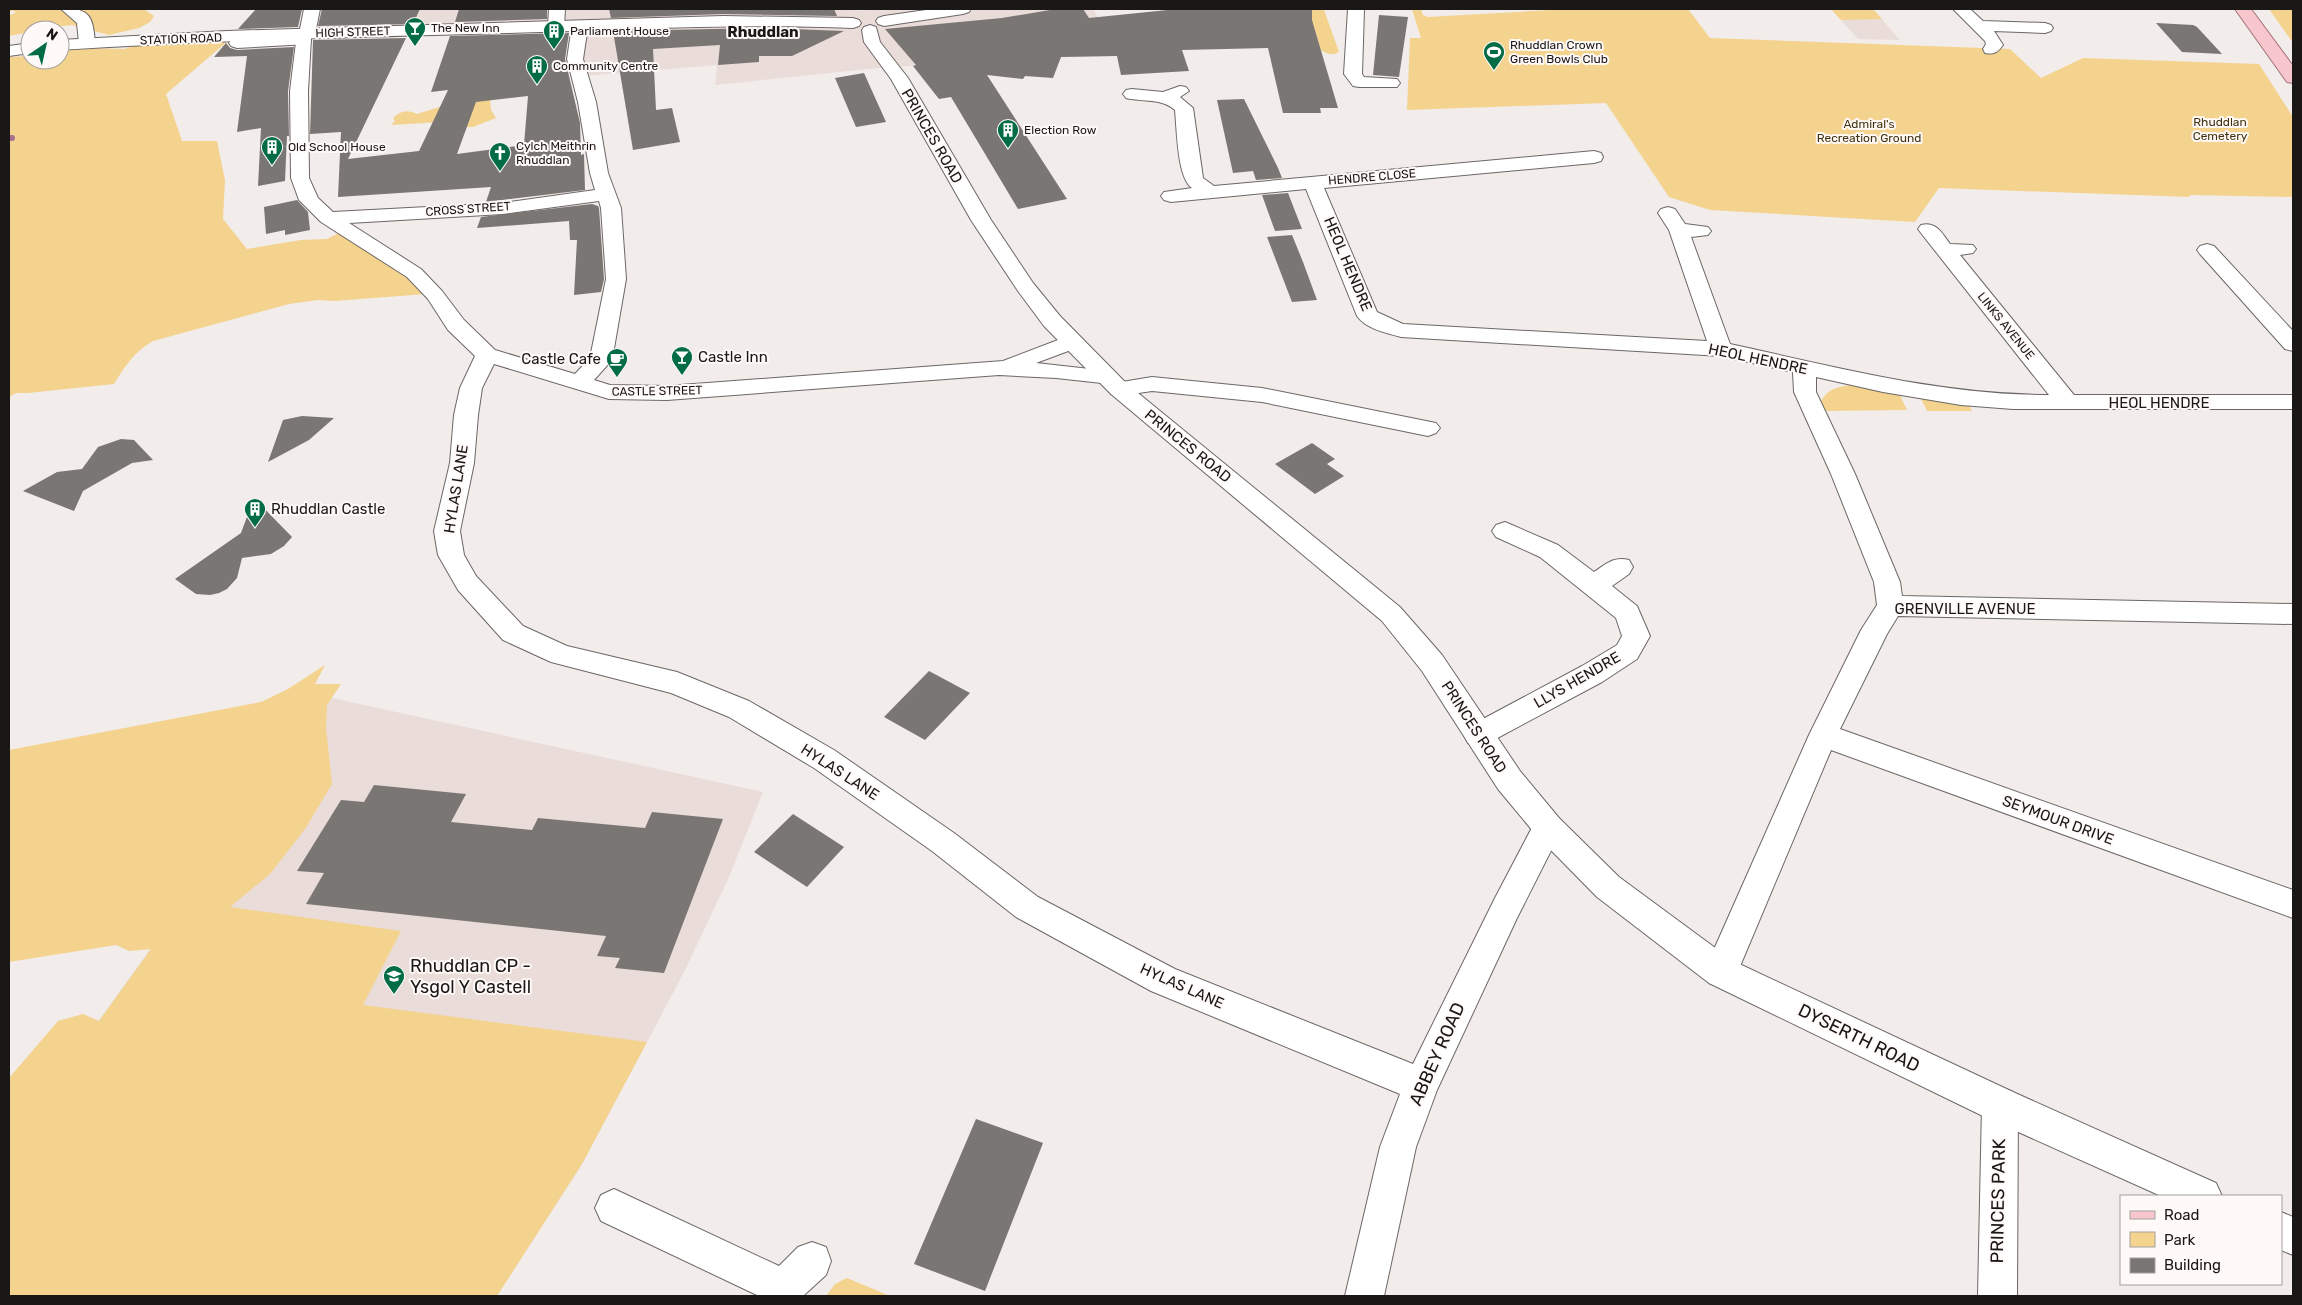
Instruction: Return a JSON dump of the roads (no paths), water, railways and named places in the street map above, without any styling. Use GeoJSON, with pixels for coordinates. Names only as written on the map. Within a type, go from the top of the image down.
{"type":"FeatureCollection","features":[{"type":"Feature","properties":{"kind":"main road"},"geometry":{"type":"LineString","coordinates":[[2243,9],[2293,78]]}},
{"type":"Feature","properties":{"kind":"street"},"geometry":{"type":"LineString","coordinates":[[69,9],[85,21],[87,42]]}},
{"type":"Feature","properties":{"kind":"street","name":"CASTLE STREET"},"geometry":{"type":"LineString","coordinates":[[312,9],[304,36],[299,91],[300,178],[309,200],[328,218],[414,273],[435,295],[456,325],[487,355],[609,392],[667,393],[999,368],[1056,371],[1113,384],[1152,384],[1262,395],[1428,428]]}},
{"type":"Feature","properties":{"kind":"street"},"geometry":{"type":"LineString","coordinates":[[556,27],[557,9]]}},
{"type":"Feature","properties":{"kind":"street","name":"HIGH STREET"},"geometry":{"type":"LineString","coordinates":[[304,36],[796,20],[869,25],[963,9]]}},
{"type":"Feature","properties":{"kind":"street"},"geometry":{"type":"LineString","coordinates":[[1356,9],[1353,74],[1359,82],[1391,83]]}},
{"type":"Feature","properties":{"kind":"street"},"geometry":{"type":"LineString","coordinates":[[1961,9],[1993,39],[1996,45],[1991,49]]}},
{"type":"Feature","properties":{"kind":"street","name":"PRINCES ROAD"},"geometry":{"type":"LineString","coordinates":[[869,25],[872,42],[899,78],[982,220],[1025,287],[1071,342],[1113,384],[1391,614],[1432,663],[1478,736],[1509,780],[1548,827]]}},
{"type":"Feature","properties":{"kind":"street"},"geometry":{"type":"LineString","coordinates":[[578,384],[601,360],[616,279],[611,208],[598,173],[587,102],[576,59],[580,26]]}},
{"type":"Feature","properties":{"kind":"street"},"geometry":{"type":"LineString","coordinates":[[1979,26],[2045,28]]}},
{"type":"Feature","properties":{"kind":"street"},"geometry":{"type":"LineString","coordinates":[[237,43],[304,36]]}},
{"type":"Feature","properties":{"kind":"street","name":"STATION ROAD"},"geometry":{"type":"LineString","coordinates":[[70,44],[304,36]]}},
{"type":"Feature","properties":{"kind":"street"},"geometry":{"type":"LineString","coordinates":[[1132,94],[1173,94],[1177,102],[1184,108],[1190,170],[1194,181],[1210,192]]}},
{"type":"Feature","properties":{"kind":"street","name":"HENDRE CLOSE"},"geometry":{"type":"LineString","coordinates":[[1171,196],[1313,182],[1567,152],[1594,157]]}},
{"type":"Feature","properties":{"kind":"street","name":"HEOL HENDRE"},"geometry":{"type":"LineString","coordinates":[[1313,182],[1368,316],[1382,324],[1411,330],[1721,349],[1804,369],[1961,398],[2013,402],[2068,403],[2293,402]]}},
{"type":"Feature","properties":{"kind":"street","name":"CROSS STREET"},"geometry":{"type":"LineString","coordinates":[[328,218],[450,211],[571,201],[606,194]]}},
{"type":"Feature","properties":{"kind":"street"},"geometry":{"type":"LineString","coordinates":[[1668,213],[1679,230],[1721,349]]}},
{"type":"Feature","properties":{"kind":"street"},"geometry":{"type":"LineString","coordinates":[[1679,230],[1701,231]]}},
{"type":"Feature","properties":{"kind":"street","name":"LINKS AVENUE"},"geometry":{"type":"LineString","coordinates":[[1928,230],[1955,249],[2068,403]]}},
{"type":"Feature","properties":{"kind":"street"},"geometry":{"type":"LineString","coordinates":[[2236,251],[2203,246],[2293,344]]}},
{"type":"Feature","properties":{"kind":"street","name":"CASTLE STREET"},"geometry":{"type":"LineString","coordinates":[[999,368],[1038,356],[1071,342]]}},
{"type":"Feature","properties":{"kind":"street","name":"HYLAS LANE"},"geometry":{"type":"LineString","coordinates":[[487,355],[471,388],[466,415],[462,463],[447,531],[451,555],[467,583],[513,633],[561,655],[677,683],[739,709],[824,759],[943,842],[1027,907],[1162,980],[1421,1085]]}},
{"type":"Feature","properties":{"kind":"street"},"geometry":{"type":"LineString","coordinates":[[1804,369],[1805,392],[1843,474],[1887,582],[1890,606]]}},
{"type":"Feature","properties":{"kind":"street","name":"LLYS HENDRE"},"geometry":{"type":"LineString","coordinates":[[1478,736],[1592,674],[1627,652],[1636,636],[1628,613],[1594,586],[1549,551],[1505,532]]}},
{"type":"Feature","properties":{"kind":"street"},"geometry":{"type":"LineString","coordinates":[[1594,586],[1620,567]]}},
{"type":"Feature","properties":{"kind":"street","name":"GRENVILLE AVENUE"},"geometry":{"type":"LineString","coordinates":[[1721,972],[1823,735],[1875,630],[1890,606],[2293,614]]}},
{"type":"Feature","properties":{"kind":"street","name":"SEYMOUR DRIVE"},"geometry":{"type":"LineString","coordinates":[[1823,735],[2293,904]]}},
{"type":"Feature","properties":{"kind":"street","name":"ABBEY ROAD"},"geometry":{"type":"LineString","coordinates":[[1365,1296],[1398,1147],[1421,1085],[1506,908],[1548,827]]}},
{"type":"Feature","properties":{"kind":"street","name":"DYSERTH ROAD"},"geometry":{"type":"LineString","coordinates":[[1548,827],[1608,887],[1721,972],[2000,1106],[2201,1195]]}},
{"type":"Feature","properties":{"kind":"street","name":"PRINCES PARK"},"geometry":{"type":"LineString","coordinates":[[1997,1296],[2000,1106]]}},
{"type":"Feature","properties":{"kind":"street"},"geometry":{"type":"LineString","coordinates":[[614,1208],[783,1292],[812,1261]]}},
{"type":"Feature","properties":{"kind":"place","name":"The New Inn"},"geometry":{"type":"Point","coordinates":[415,47]}},
{"type":"Feature","properties":{"kind":"place","name":"Parliament House"},"geometry":{"type":"Point","coordinates":[554,50]}},
{"type":"Feature","properties":{"kind":"place","name":"Rhuddlan Crown Green Bowls Club"},"geometry":{"type":"Point","coordinates":[1494,71]}},
{"type":"Feature","properties":{"kind":"place","name":"Community Centre"},"geometry":{"type":"Point","coordinates":[537,85]}},
{"type":"Feature","properties":{"kind":"place","name":"Election Row"},"geometry":{"type":"Point","coordinates":[1008,149]}},
{"type":"Feature","properties":{"kind":"place","name":"Old School House"},"geometry":{"type":"Point","coordinates":[272,166]}},
{"type":"Feature","properties":{"kind":"place","name":"Cylch Meithrin Rhuddlan"},"geometry":{"type":"Point","coordinates":[500,172]}},
{"type":"Feature","properties":{"kind":"place","name":"Castle Inn"},"geometry":{"type":"Point","coordinates":[682,376]}},
{"type":"Feature","properties":{"kind":"place","name":"Castle Cafe"},"geometry":{"type":"Point","coordinates":[617,378]}},
{"type":"Feature","properties":{"kind":"place","name":"Rhuddlan Castle"},"geometry":{"type":"Point","coordinates":[255,528]}},
{"type":"Feature","properties":{"kind":"place","name":"Rhuddlan CP - Ysgol Y Castell"},"geometry":{"type":"Point","coordinates":[394,995]}},
{"type":"Feature","properties":{"kind":"district","name":"Rhuddlan"},"geometry":{"type":"Point","coordinates":[763,32]}},
{"type":"Feature","properties":{"kind":"park label","name":"Rhuddlan Cemetery"},"geometry":{"type":"Point","coordinates":[2220,129]}},
{"type":"Feature","properties":{"kind":"park label","name":"Admiral's Recreation Ground"},"geometry":{"type":"Point","coordinates":[1869,131]}}]}
